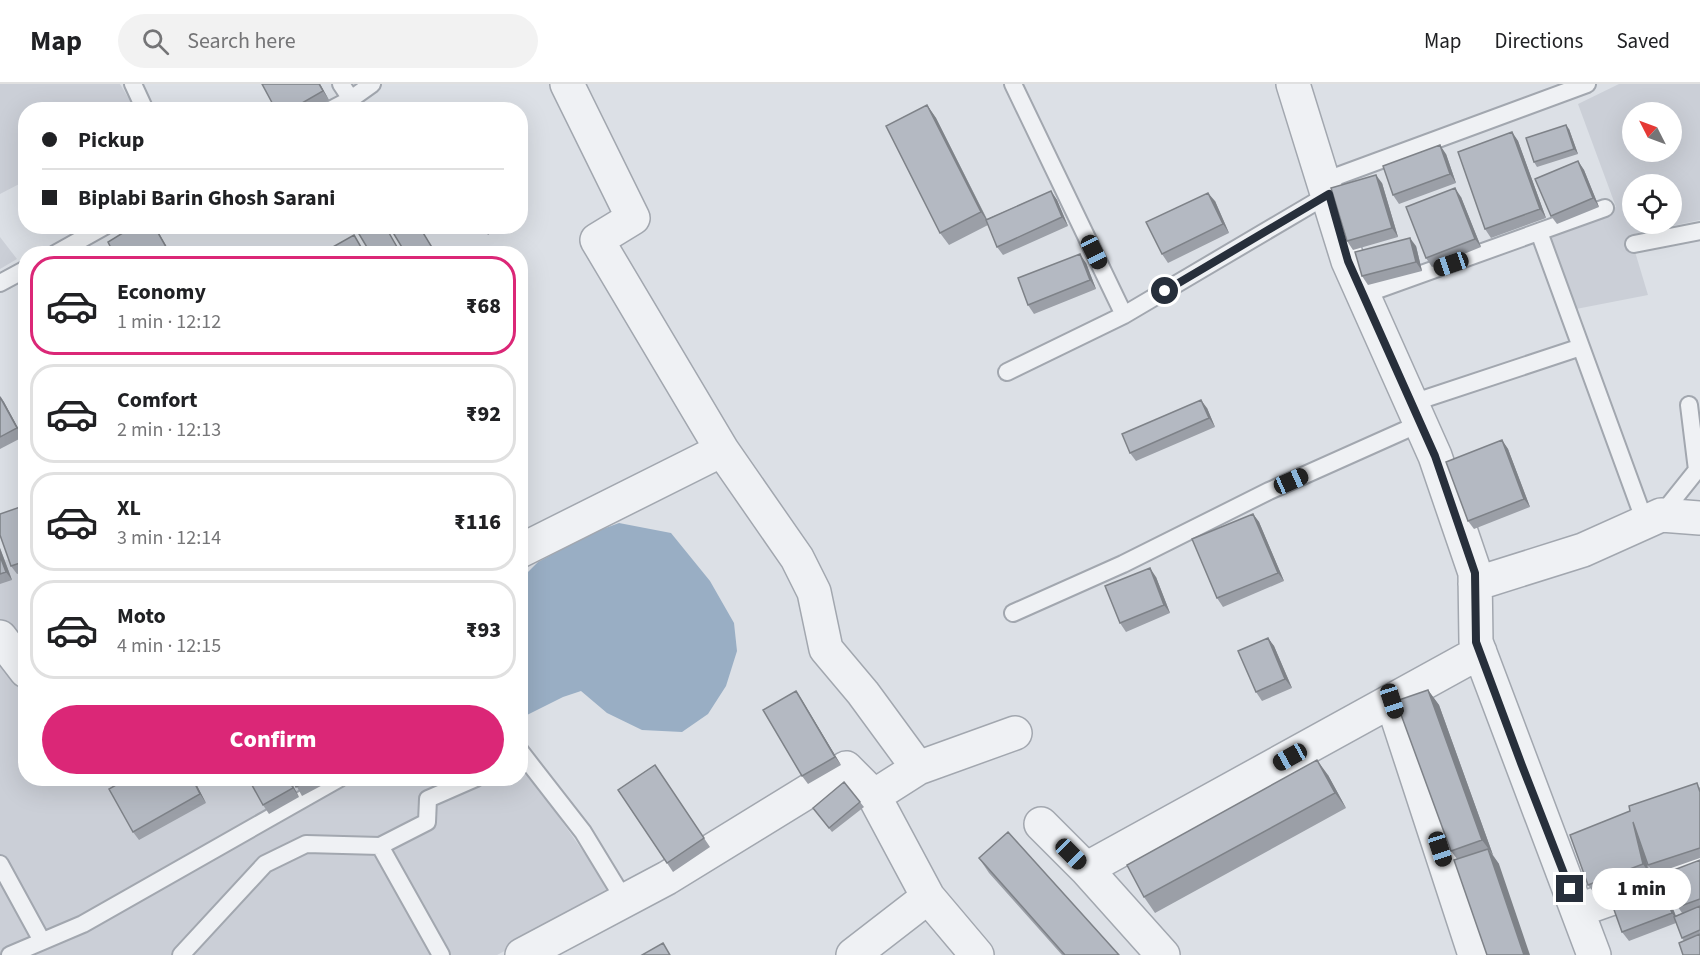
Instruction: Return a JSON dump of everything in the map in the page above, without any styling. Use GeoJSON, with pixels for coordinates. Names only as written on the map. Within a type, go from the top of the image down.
{"type":"FeatureCollection","features":[{"type":"Feature","properties":{"kind":"street"},"geometry":{"type":"LineString","coordinates":[[567,84],[633,218],[597,240],[722,450],[797,558],[814,592],[826,649],[863,693],[918,768]]}},
{"type":"Feature","properties":{"kind":"street"},"geometry":{"type":"LineString","coordinates":[[1293,84],[1348,261],[1435,456],[1475,573],[1476,642],[1579,910],[1594,955]]}},
{"type":"Feature","properties":{"kind":"street"},"geometry":{"type":"LineString","coordinates":[[528,547],[722,450]]}},
{"type":"Feature","properties":{"kind":"street"},"geometry":{"type":"LineString","coordinates":[[1475,584],[1583,550],[1653,518],[1700,518]]}},
{"type":"Feature","properties":{"kind":"street"},"geometry":{"type":"LineString","coordinates":[[0,637],[18,661]]}},
{"type":"Feature","properties":{"kind":"street"},"geometry":{"type":"LineString","coordinates":[[1086,869],[1480,652]]}},
{"type":"Feature","properties":{"kind":"street"},"geometry":{"type":"LineString","coordinates":[[1392,701],[1475,955]]}},
{"type":"Feature","properties":{"kind":"street"},"geometry":{"type":"LineString","coordinates":[[874,796],[918,768],[1015,733]]}},
{"type":"Feature","properties":{"kind":"street"},"geometry":{"type":"LineString","coordinates":[[522,955],[667,878],[846,768],[874,796],[928,897],[976,955]]}},
{"type":"Feature","properties":{"kind":"street"},"geometry":{"type":"LineString","coordinates":[[1041,824],[1086,869],[1163,955]]}},
{"type":"Feature","properties":{"kind":"street"},"geometry":{"type":"LineString","coordinates":[[1579,910],[1700,867]]}},
{"type":"Feature","properties":{"kind":"street"},"geometry":{"type":"LineString","coordinates":[[853,955],[928,897]]}},
{"type":"Feature","properties":{"kind":"lane"},"geometry":{"type":"LineString","coordinates":[[133,84],[141,102]]}},
{"type":"Feature","properties":{"kind":"lane"},"geometry":{"type":"LineString","coordinates":[[340,84],[351,99]]}},
{"type":"Feature","properties":{"kind":"lane"},"geometry":{"type":"LineString","coordinates":[[345,102],[372,84]]}},
{"type":"Feature","properties":{"kind":"lane"},"geometry":{"type":"LineString","coordinates":[[1012,84],[1124,315]]}},
{"type":"Feature","properties":{"kind":"lane"},"geometry":{"type":"LineString","coordinates":[[1007,372],[1124,315],[1326,187],[1587,84]]}},
{"type":"Feature","properties":{"kind":"lane"},"geometry":{"type":"LineString","coordinates":[[1363,295],[1605,208]]}},
{"type":"Feature","properties":{"kind":"lane"},"geometry":{"type":"LineString","coordinates":[[1635,244],[1700,231]]}},
{"type":"Feature","properties":{"kind":"lane"},"geometry":{"type":"LineString","coordinates":[[1539,232],[1581,347],[1653,518],[1697,470],[1689,405]]}},
{"type":"Feature","properties":{"kind":"lane"},"geometry":{"type":"LineString","coordinates":[[69,246],[91,234]]}},
{"type":"Feature","properties":{"kind":"lane"},"geometry":{"type":"LineString","coordinates":[[0,283],[18,273]]}},
{"type":"Feature","properties":{"kind":"lane"},"geometry":{"type":"LineString","coordinates":[[1013,613],[1123,564],[1269,491],[1416,413],[1581,347]]}},
{"type":"Feature","properties":{"kind":"lane"},"geometry":{"type":"LineString","coordinates":[[528,763],[583,832],[625,901]]}},
{"type":"Feature","properties":{"kind":"lane"},"geometry":{"type":"LineString","coordinates":[[10,955],[83,924],[326,786]]}},
{"type":"Feature","properties":{"kind":"lane"},"geometry":{"type":"LineString","coordinates":[[181,955],[265,864],[306,844],[380,846],[427,822],[428,799],[458,786]]}},
{"type":"Feature","properties":{"kind":"lane"},"geometry":{"type":"LineString","coordinates":[[380,846],[441,955]]}},
{"type":"Feature","properties":{"kind":"lane"},"geometry":{"type":"LineString","coordinates":[[0,864],[42,941]]}},
{"type":"Feature","properties":{"kind":"shaded area"},"geometry":{"type":"Polygon","coordinates":[[[0,84],[120,84],[131,102],[18,102],[18,185],[0,194],[0,84]]]}},
{"type":"Feature","properties":{"kind":"shaded area"},"geometry":{"type":"Polygon","coordinates":[[[1619,84],[1700,84],[1700,220],[1682,224],[1682,174],[1622,174],[1622,234],[1635,234],[1630,235],[1648,295],[1576,309],[1545,235],[1616,207],[1578,104],[1619,84]]]}},
{"type":"Feature","properties":{"kind":"shaded area"},"geometry":{"type":"Polygon","coordinates":[[[0,237],[17,259],[0,269],[0,237]]]}},
{"type":"Feature","properties":{"kind":"shaded area"},"geometry":{"type":"Polygon","coordinates":[[[18,556],[18,786],[528,786],[528,773],[613,894],[497,955],[0,955],[0,562],[18,556]]]}},
{"type":"Feature","properties":{"kind":"water"},"geometry":{"type":"Polygon","coordinates":[[[619,523],[671,533],[710,581],[734,623],[737,651],[726,686],[708,714],[682,732],[642,730],[607,713],[581,691],[563,697],[528,714],[528,572],[538,562],[592,533],[619,523]]]}},
{"type":"Feature","properties":{"kind":"building"},"geometry":{"type":"Polygon","coordinates":[[[262,84],[319,84],[323,91],[304,102],[272,102],[262,84]]]}},
{"type":"Feature","properties":{"kind":"building"},"geometry":{"type":"Polygon","coordinates":[[[927,105],[981,212],[940,233],[886,126],[927,105]]]}},
{"type":"Feature","properties":{"kind":"building"},"geometry":{"type":"Polygon","coordinates":[[[1566,125],[1574,149],[1534,162],[1526,138],[1566,125]]]}},
{"type":"Feature","properties":{"kind":"building"},"geometry":{"type":"Polygon","coordinates":[[[1512,132],[1540,209],[1485,229],[1458,152],[1512,132]]]}},
{"type":"Feature","properties":{"kind":"building"},"geometry":{"type":"Polygon","coordinates":[[[1440,145],[1450,174],[1393,195],[1383,166],[1440,145]]]}},
{"type":"Feature","properties":{"kind":"building"},"geometry":{"type":"Polygon","coordinates":[[[1578,161],[1593,198],[1551,216],[1535,179],[1578,161]]]}},
{"type":"Feature","properties":{"kind":"building"},"geometry":{"type":"Polygon","coordinates":[[[1376,175],[1392,228],[1347,241],[1331,188],[1376,175]]]}},
{"type":"Feature","properties":{"kind":"building"},"geometry":{"type":"Polygon","coordinates":[[[1455,188],[1475,239],[1426,258],[1406,207],[1455,188]]]}},
{"type":"Feature","properties":{"kind":"building"},"geometry":{"type":"Polygon","coordinates":[[[1051,191],[1062,217],[997,247],[986,220],[1051,191]]]}},
{"type":"Feature","properties":{"kind":"building"},"geometry":{"type":"Polygon","coordinates":[[[1208,193],[1223,224],[1162,254],[1146,222],[1208,193]]]}},
{"type":"Feature","properties":{"kind":"building"},"geometry":{"type":"Polygon","coordinates":[[[121,234],[159,234],[165,246],[110,246],[108,242],[121,234]]]}},
{"type":"Feature","properties":{"kind":"building"},"geometry":{"type":"Polygon","coordinates":[[[359,234],[390,234],[396,246],[366,246],[359,234]]]}},
{"type":"Feature","properties":{"kind":"building"},"geometry":{"type":"Polygon","coordinates":[[[394,234],[424,234],[431,246],[401,246],[394,234]]]}},
{"type":"Feature","properties":{"kind":"building"},"geometry":{"type":"Polygon","coordinates":[[[354,235],[360,246],[335,246],[354,235]]]}},
{"type":"Feature","properties":{"kind":"building"},"geometry":{"type":"Polygon","coordinates":[[[1410,238],[1416,262],[1362,276],[1355,252],[1410,238]]]}},
{"type":"Feature","properties":{"kind":"building"},"geometry":{"type":"Polygon","coordinates":[[[1080,254],[1090,280],[1028,305],[1018,278],[1080,254]]]}},
{"type":"Feature","properties":{"kind":"building"},"geometry":{"type":"Polygon","coordinates":[[[0,397],[17,428],[0,437],[0,397]]]}},
{"type":"Feature","properties":{"kind":"building"},"geometry":{"type":"Polygon","coordinates":[[[1201,400],[1209,418],[1130,453],[1122,434],[1201,400]]]}},
{"type":"Feature","properties":{"kind":"building"},"geometry":{"type":"Polygon","coordinates":[[[1502,440],[1524,499],[1468,521],[1446,462],[1502,440]]]}},
{"type":"Feature","properties":{"kind":"building"},"geometry":{"type":"Polygon","coordinates":[[[18,508],[18,564],[11,566],[0,535],[0,514],[18,508]]]}},
{"type":"Feature","properties":{"kind":"building"},"geometry":{"type":"Polygon","coordinates":[[[1253,514],[1278,573],[1217,598],[1192,539],[1253,514]]]}},
{"type":"Feature","properties":{"kind":"building"},"geometry":{"type":"Polygon","coordinates":[[[0,556],[6,572],[0,574],[0,556]]]}},
{"type":"Feature","properties":{"kind":"building"},"geometry":{"type":"Polygon","coordinates":[[[1150,568],[1164,605],[1120,623],[1105,586],[1150,568]]]}},
{"type":"Feature","properties":{"kind":"building"},"geometry":{"type":"Polygon","coordinates":[[[1268,638],[1285,679],[1256,692],[1238,651],[1268,638]]]}},
{"type":"Feature","properties":{"kind":"building"},"geometry":{"type":"Polygon","coordinates":[[[1428,690],[1482,840],[1451,851],[1396,701],[1428,690]]]}},
{"type":"Feature","properties":{"kind":"building"},"geometry":{"type":"Polygon","coordinates":[[[796,691],[835,757],[802,776],[763,710],[796,691]]]}},
{"type":"Feature","properties":{"kind":"building"},"geometry":{"type":"Polygon","coordinates":[[[1317,760],[1335,793],[1144,897],[1127,865],[1317,760]]]}},
{"type":"Feature","properties":{"kind":"building"},"geometry":{"type":"Polygon","coordinates":[[[655,765],[704,838],[667,863],[618,790],[655,765]]]}},
{"type":"Feature","properties":{"kind":"building"},"geometry":{"type":"Polygon","coordinates":[[[844,782],[860,802],[829,828],[813,808],[844,782]]]}},
{"type":"Feature","properties":{"kind":"building"},"geometry":{"type":"Polygon","coordinates":[[[1697,783],[1700,792],[1700,848],[1648,865],[1633,822],[1643,864],[1588,885],[1570,835],[1630,811],[1629,806],[1697,783]]]}},
{"type":"Feature","properties":{"kind":"building"},"geometry":{"type":"Polygon","coordinates":[[[114,786],[196,786],[200,794],[133,832],[109,789],[114,786]]]}},
{"type":"Feature","properties":{"kind":"building"},"geometry":{"type":"Polygon","coordinates":[[[252,786],[292,786],[293,788],[263,805],[252,786]]]}},
{"type":"Feature","properties":{"kind":"building"},"geometry":{"type":"Polygon","coordinates":[[[1008,832],[1119,955],[1065,955],[979,858],[1008,832]]]}},
{"type":"Feature","properties":{"kind":"building"},"geometry":{"type":"Polygon","coordinates":[[[1488,849],[1524,955],[1487,955],[1454,860],[1488,849]]]}},
{"type":"Feature","properties":{"kind":"building"},"geometry":{"type":"Polygon","coordinates":[[[1700,860],[1700,899],[1678,907],[1666,873],[1700,860]]]}},
{"type":"Feature","properties":{"kind":"building"},"geometry":{"type":"Polygon","coordinates":[[[1657,874],[1672,913],[1622,932],[1608,893],[1657,874]]]}},
{"type":"Feature","properties":{"kind":"building"},"geometry":{"type":"Polygon","coordinates":[[[1700,906],[1700,930],[1682,938],[1674,917],[1700,906]]]}},
{"type":"Feature","properties":{"kind":"building"},"geometry":{"type":"Polygon","coordinates":[[[1700,934],[1700,955],[1683,955],[1679,943],[1700,934]]]}},
{"type":"Feature","properties":{"kind":"building"},"geometry":{"type":"Polygon","coordinates":[[[663,943],[670,955],[642,955],[663,943]]]}},
{"type":"Feature","properties":{"kind":"route"},"geometry":{"type":"LineString","coordinates":[[1165,291],[1329,194],[1348,261],[1435,456],[1475,573],[1476,642],[1570,889]]}}]}
